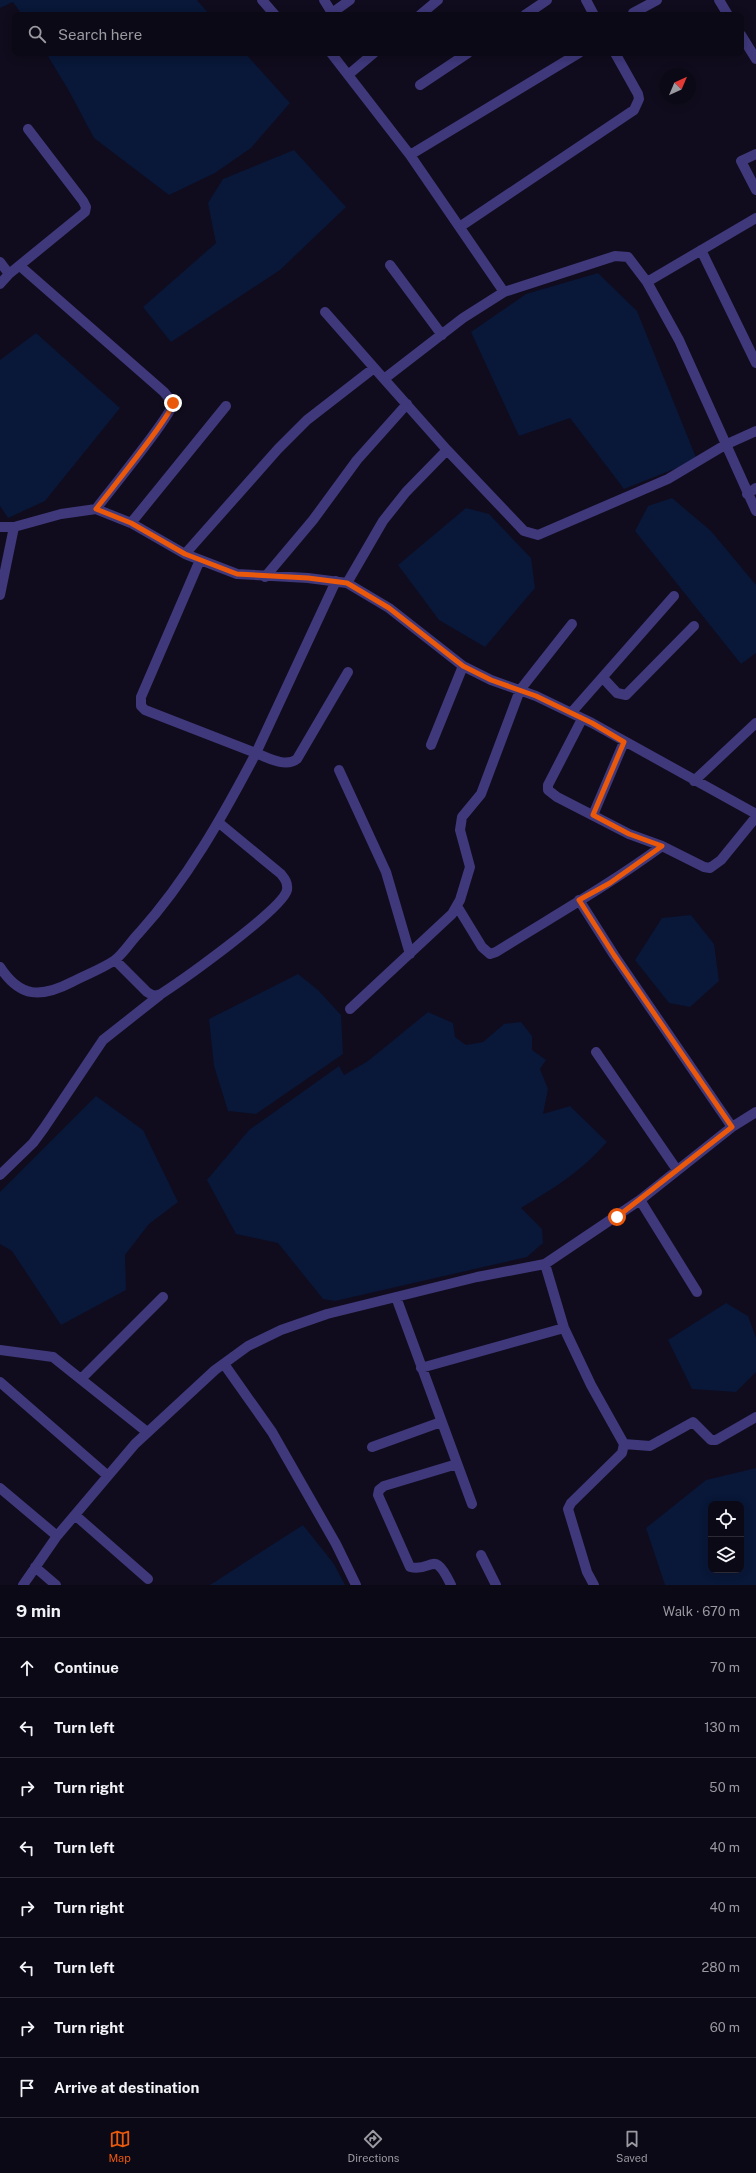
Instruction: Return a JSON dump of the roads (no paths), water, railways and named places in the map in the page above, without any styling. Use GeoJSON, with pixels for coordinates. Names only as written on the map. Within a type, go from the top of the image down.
{"type":"FeatureCollection","features":[{"type":"Feature","properties":{"kind":"street"},"geometry":{"type":"LineString","coordinates":[[262,0],[272,12]]}},
{"type":"Feature","properties":{"kind":"street"},"geometry":{"type":"LineString","coordinates":[[324,0],[330,12]]}},
{"type":"Feature","properties":{"kind":"street"},"geometry":{"type":"LineString","coordinates":[[334,12],[350,0]]}},
{"type":"Feature","properties":{"kind":"street"},"geometry":{"type":"LineString","coordinates":[[424,12],[438,0]]}},
{"type":"Feature","properties":{"kind":"street"},"geometry":{"type":"LineString","coordinates":[[530,12],[548,0]]}},
{"type":"Feature","properties":{"kind":"street"},"geometry":{"type":"LineString","coordinates":[[586,0],[592,12]]}},
{"type":"Feature","properties":{"kind":"street"},"geometry":{"type":"LineString","coordinates":[[635,12],[657,0]]}},
{"type":"Feature","properties":{"kind":"street"},"geometry":{"type":"LineString","coordinates":[[719,0],[726,12]]}},
{"type":"Feature","properties":{"kind":"street"},"geometry":{"type":"LineString","coordinates":[[744,40],[756,59]]}},
{"type":"Feature","properties":{"kind":"street"},"geometry":{"type":"LineString","coordinates":[[333,56],[365,99],[410,155],[433,190],[461,226],[504,292]]}},
{"type":"Feature","properties":{"kind":"street"},"geometry":{"type":"LineString","coordinates":[[348,75],[370,56]]}},
{"type":"Feature","properties":{"kind":"street"},"geometry":{"type":"LineString","coordinates":[[420,85],[464,56]]}},
{"type":"Feature","properties":{"kind":"street"},"geometry":{"type":"LineString","coordinates":[[410,155],[574,56]]}},
{"type":"Feature","properties":{"kind":"street"},"geometry":{"type":"LineString","coordinates":[[461,226],[634,110],[639,99],[638,94],[617,56]]}},
{"type":"Feature","properties":{"kind":"street"},"geometry":{"type":"LineString","coordinates":[[0,284],[9,274],[85,212],[86,207],[28,129]]}},
{"type":"Feature","properties":{"kind":"street"},"geometry":{"type":"LineString","coordinates":[[756,154],[741,161],[756,190]]}},
{"type":"Feature","properties":{"kind":"street"},"geometry":{"type":"LineString","coordinates":[[647,282],[756,218]]}},
{"type":"Feature","properties":{"kind":"street"},"geometry":{"type":"LineString","coordinates":[[701,250],[756,364]]}},
{"type":"Feature","properties":{"kind":"street"},"geometry":{"type":"LineString","coordinates":[[384,379],[463,318],[504,292],[615,256],[628,257],[647,282],[679,340],[725,446],[756,511]]}},
{"type":"Feature","properties":{"kind":"street"},"geometry":{"type":"LineString","coordinates":[[0,262],[9,274]]}},
{"type":"Feature","properties":{"kind":"street"},"geometry":{"type":"LineString","coordinates":[[390,265],[442,335]]}},
{"type":"Feature","properties":{"kind":"street"},"geometry":{"type":"LineString","coordinates":[[20,266],[164,392],[173,403],[173,408],[96,509]]}},
{"type":"Feature","properties":{"kind":"street"},"geometry":{"type":"LineString","coordinates":[[325,312],[447,450],[524,531],[538,535],[668,479],[725,446],[756,431]]}},
{"type":"Feature","properties":{"kind":"street"},"geometry":{"type":"LineString","coordinates":[[185,554],[278,449],[307,420],[374,368]]}},
{"type":"Feature","properties":{"kind":"street"},"geometry":{"type":"LineString","coordinates":[[265,577],[313,520],[357,460],[407,404]]}},
{"type":"Feature","properties":{"kind":"street"},"geometry":{"type":"LineString","coordinates":[[131,523],[226,406]]}},
{"type":"Feature","properties":{"kind":"street"},"geometry":{"type":"LineString","coordinates":[[347,583],[383,521],[406,492],[447,450]]}},
{"type":"Feature","properties":{"kind":"street"},"geometry":{"type":"LineString","coordinates":[[747,494],[756,488]]}},
{"type":"Feature","properties":{"kind":"street"},"geometry":{"type":"LineString","coordinates":[[0,527],[14,527],[61,514],[96,509],[131,523],[185,554],[237,574],[265,577],[336,580],[347,583],[389,608],[463,666],[491,680],[520,690],[572,713],[756,815],[721,860],[710,868],[704,867],[662,846],[629,834],[556,797],[548,790],[548,785],[582,719]]}},
{"type":"Feature","properties":{"kind":"street"},"geometry":{"type":"LineString","coordinates":[[0,595],[14,527]]}},
{"type":"Feature","properties":{"kind":"street"},"geometry":{"type":"LineString","coordinates":[[200,560],[141,697],[141,706],[146,710],[256,753],[289,763],[297,759],[348,672]]}},
{"type":"Feature","properties":{"kind":"street"},"geometry":{"type":"LineString","coordinates":[[0,967],[9,981],[18,987],[41,993],[54,991],[114,960],[166,902],[218,822],[256,753],[336,580]]}},
{"type":"Feature","properties":{"kind":"street"},"geometry":{"type":"LineString","coordinates":[[572,713],[674,596]]}},
{"type":"Feature","properties":{"kind":"street"},"geometry":{"type":"LineString","coordinates":[[350,1009],[452,914],[457,906],[470,867],[460,830],[460,822],[466,810],[480,794],[520,690],[572,624]]}},
{"type":"Feature","properties":{"kind":"street"},"geometry":{"type":"LineString","coordinates":[[603,678],[622,696],[626,695],[694,626]]}},
{"type":"Feature","properties":{"kind":"street"},"geometry":{"type":"LineString","coordinates":[[431,745],[463,666]]}},
{"type":"Feature","properties":{"kind":"street"},"geometry":{"type":"LineString","coordinates":[[694,781],[756,723]]}},
{"type":"Feature","properties":{"kind":"street"},"geometry":{"type":"LineString","coordinates":[[593,815],[624,742]]}},
{"type":"Feature","properties":{"kind":"street"},"geometry":{"type":"LineString","coordinates":[[339,770],[386,872],[410,954]]}},
{"type":"Feature","properties":{"kind":"street"},"geometry":{"type":"LineString","coordinates":[[0,1175],[33,1143],[103,1040],[268,913],[284,897],[287,891],[287,882],[281,874],[218,822]]}},
{"type":"Feature","properties":{"kind":"street"},"geometry":{"type":"LineString","coordinates":[[457,906],[482,947],[490,954],[496,952],[579,900],[610,883],[662,846]]}},
{"type":"Feature","properties":{"kind":"street"},"geometry":{"type":"LineString","coordinates":[[579,900],[614,955],[732,1127]]}},
{"type":"Feature","properties":{"kind":"street"},"geometry":{"type":"LineString","coordinates":[[114,960],[147,992],[154,996],[161,994]]}},
{"type":"Feature","properties":{"kind":"street"},"geometry":{"type":"LineString","coordinates":[[596,1052],[677,1170]]}},
{"type":"Feature","properties":{"kind":"street"},"geometry":{"type":"LineString","coordinates":[[23,1585],[57,1536],[147,1432],[224,1364],[248,1346],[281,1330],[327,1314],[477,1277],[545,1264],[640,1200],[732,1127],[756,1112]]}},
{"type":"Feature","properties":{"kind":"street"},"geometry":{"type":"LineString","coordinates":[[640,1200],[697,1292]]}},
{"type":"Feature","properties":{"kind":"street"},"geometry":{"type":"LineString","coordinates":[[545,1264],[564,1328],[591,1385],[624,1444],[622,1453],[571,1503],[568,1509],[590,1584]]}},
{"type":"Feature","properties":{"kind":"street"},"geometry":{"type":"LineString","coordinates":[[82,1378],[163,1297]]}},
{"type":"Feature","properties":{"kind":"street"},"geometry":{"type":"LineString","coordinates":[[396,1297],[472,1504]]}},
{"type":"Feature","properties":{"kind":"street"},"geometry":{"type":"LineString","coordinates":[[421,1368],[564,1328]]}},
{"type":"Feature","properties":{"kind":"street"},"geometry":{"type":"LineString","coordinates":[[0,1350],[53,1357],[82,1378],[147,1432]]}},
{"type":"Feature","properties":{"kind":"street"},"geometry":{"type":"LineString","coordinates":[[224,1364],[272,1432],[336,1544],[356,1585]]}},
{"type":"Feature","properties":{"kind":"street"},"geometry":{"type":"LineString","coordinates":[[0,1382],[108,1476]]}},
{"type":"Feature","properties":{"kind":"street"},"geometry":{"type":"LineString","coordinates":[[624,1444],[650,1446],[692,1422],[711,1440],[716,1440],[756,1417]]}},
{"type":"Feature","properties":{"kind":"street"},"geometry":{"type":"LineString","coordinates":[[372,1447],[441,1422]]}},
{"type":"Feature","properties":{"kind":"street"},"geometry":{"type":"LineString","coordinates":[[451,1585],[440,1566],[434,1563],[415,1568],[410,1567],[378,1494],[379,1490],[384,1486],[457,1464]]}},
{"type":"Feature","properties":{"kind":"street"},"geometry":{"type":"LineString","coordinates":[[0,1488],[57,1536]]}},
{"type":"Feature","properties":{"kind":"street"},"geometry":{"type":"LineString","coordinates":[[75,1515],[148,1579]]}},
{"type":"Feature","properties":{"kind":"street"},"geometry":{"type":"LineString","coordinates":[[481,1556],[496,1585]]}},
{"type":"Feature","properties":{"kind":"street"},"geometry":{"type":"LineString","coordinates":[[36,1567],[56,1585]]}},
{"type":"Feature","properties":{"kind":"water"},"geometry":{"type":"Polygon","coordinates":[[[0,0],[197,0],[207,12],[20,12],[13,2],[0,8],[0,0]]]}},
{"type":"Feature","properties":{"kind":"water"},"geometry":{"type":"Polygon","coordinates":[[[48,56],[248,56],[290,103],[251,148],[215,173],[169,195],[94,138],[69,91],[48,56]]]}},
{"type":"Feature","properties":{"kind":"water"},"geometry":{"type":"Polygon","coordinates":[[[294,150],[346,207],[280,270],[171,342],[143,307],[216,243],[208,203],[223,179],[294,150]]]}},
{"type":"Feature","properties":{"kind":"water"},"geometry":{"type":"Polygon","coordinates":[[[598,273],[637,311],[697,460],[624,489],[570,418],[519,436],[471,332],[526,294],[598,273]]]}},
{"type":"Feature","properties":{"kind":"water"},"geometry":{"type":"Polygon","coordinates":[[[36,333],[120,408],[45,501],[8,518],[0,506],[0,360],[36,333]]]}},
{"type":"Feature","properties":{"kind":"water"},"geometry":{"type":"Polygon","coordinates":[[[672,498],[711,531],[756,585],[756,653],[741,664],[635,531],[648,506],[672,498]]]}},
{"type":"Feature","properties":{"kind":"water"},"geometry":{"type":"Polygon","coordinates":[[[466,508],[489,514],[531,558],[535,588],[485,647],[439,620],[398,565],[466,508]]]}},
{"type":"Feature","properties":{"kind":"water"},"geometry":{"type":"Polygon","coordinates":[[[691,915],[714,944],[719,981],[690,1007],[669,1003],[635,960],[662,918],[691,915]]]}},
{"type":"Feature","properties":{"kind":"water"},"geometry":{"type":"Polygon","coordinates":[[[298,974],[318,990],[341,1015],[343,1054],[256,1114],[228,1111],[214,1066],[209,1019],[298,974]]]}},
{"type":"Feature","properties":{"kind":"water"},"geometry":{"type":"Polygon","coordinates":[[[428,1012],[453,1023],[455,1037],[466,1045],[483,1042],[504,1024],[521,1022],[532,1036],[532,1050],[546,1060],[540,1069],[548,1089],[543,1114],[570,1106],[607,1142],[578,1170],[545,1194],[521,1208],[542,1229],[543,1243],[527,1257],[335,1301],[323,1299],[278,1243],[236,1234],[207,1180],[249,1130],[339,1066],[344,1075],[368,1061],[428,1012]]]}},
{"type":"Feature","properties":{"kind":"water"},"geometry":{"type":"Polygon","coordinates":[[[96,1096],[143,1130],[178,1202],[149,1224],[125,1255],[126,1290],[61,1325],[12,1251],[0,1244],[0,1192],[96,1096]]]}},
{"type":"Feature","properties":{"kind":"water"},"geometry":{"type":"Polygon","coordinates":[[[726,1303],[748,1316],[756,1338],[756,1372],[736,1392],[692,1389],[668,1340],[726,1303]]]}},
{"type":"Feature","properties":{"kind":"water"},"geometry":{"type":"Polygon","coordinates":[[[756,1468],[756,1585],[665,1585],[646,1528],[706,1480],[756,1468]]]}},
{"type":"Feature","properties":{"kind":"water"},"geometry":{"type":"Polygon","coordinates":[[[303,1525],[334,1564],[345,1585],[210,1585],[303,1525]]]}}]}
